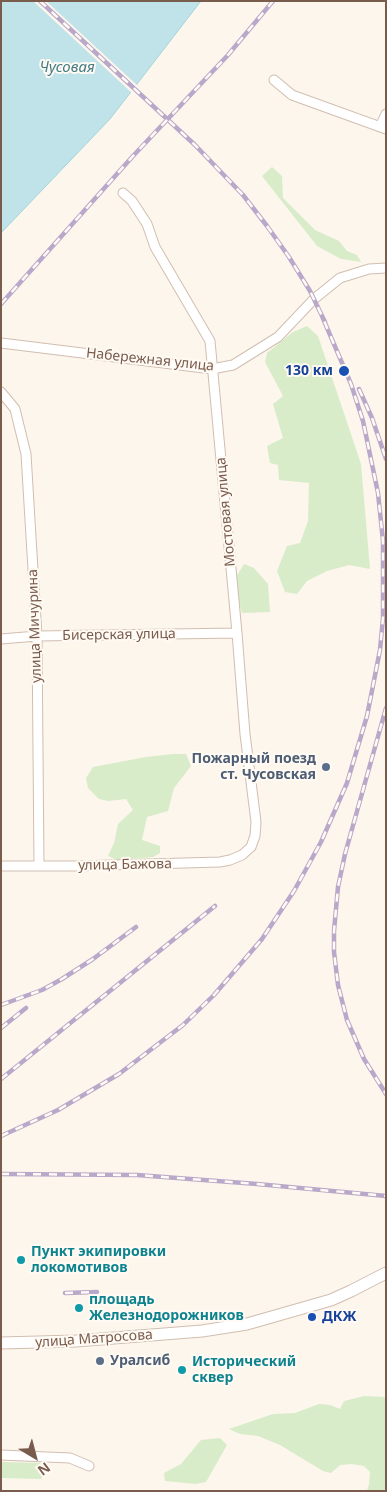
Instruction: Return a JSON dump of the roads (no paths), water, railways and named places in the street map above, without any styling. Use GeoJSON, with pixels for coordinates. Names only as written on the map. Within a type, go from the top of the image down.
{"type":"FeatureCollection","features":[{"type":"Feature","properties":{"kind":"street"},"geometry":{"type":"LineString","coordinates":[[274,80],[292,95],[383,128],[386,114]]}},
{"type":"Feature","properties":{"kind":"street","name":"Мостовая улица"},"geometry":{"type":"LineString","coordinates":[[123,193],[132,201],[147,224],[155,247],[210,341],[245,734],[256,822],[254,839],[251,847],[246,852]]}},
{"type":"Feature","properties":{"kind":"street","name":"Набережная улица"},"geometry":{"type":"LineString","coordinates":[[1,343],[212,369],[233,365],[278,337],[314,299],[340,278],[369,269],[386,268]]}},
{"type":"Feature","properties":{"kind":"street","name":"улица Мичурина"},"geometry":{"type":"LineString","coordinates":[[1,392],[15,410],[26,454],[37,636],[39,866]]}},
{"type":"Feature","properties":{"kind":"street","name":"Бисерская улица"},"geometry":{"type":"LineString","coordinates":[[1,639],[37,636],[237,633]]}},
{"type":"Feature","properties":{"kind":"street","name":"улица Бажова"},"geometry":{"type":"LineString","coordinates":[[1,866],[210,863],[230,860],[246,852]]}},
{"type":"Feature","properties":{"kind":"street","name":"улица Матросова"},"geometry":{"type":"LineString","coordinates":[[1,1343],[76,1341],[202,1331],[246,1324],[331,1300],[351,1292],[386,1273]]}},
{"type":"Feature","properties":{"kind":"street"},"geometry":{"type":"LineString","coordinates":[[1,1455],[70,1458],[90,1466]]}},
{"type":"Feature","properties":{"kind":"water","name":"Чусовая"},"geometry":{"type":"Polygon","coordinates":[[[1,1],[201,1],[110,119],[1,233],[1,1]]]}},
{"type":"Feature","properties":{"kind":"railway"},"geometry":{"type":"LineString","coordinates":[[40,1],[195,145],[243,195],[289,257],[310,291],[325,322]]}},
{"type":"Feature","properties":{"kind":"railway"},"geometry":{"type":"LineString","coordinates":[[1,304],[133,156],[228,55],[273,1]]}},
{"type":"Feature","properties":{"kind":"railway"},"geometry":{"type":"LineString","coordinates":[[1,1136],[58,1110],[119,1074],[183,1025],[214,995],[262,939],[294,891],[321,842],[347,783],[367,716],[380,650],[383,618],[383,541],[378,493],[363,421],[351,384],[322,316]]}},
{"type":"Feature","properties":{"kind":"railway"},"geometry":{"type":"LineString","coordinates":[[359,389],[372,418],[386,459]]}},
{"type":"Feature","properties":{"kind":"railway"},"geometry":{"type":"LineString","coordinates":[[386,708],[345,854],[338,887],[334,931],[334,952],[338,985],[347,1020],[364,1059],[386,1094]]}},
{"type":"Feature","properties":{"kind":"railway"},"geometry":{"type":"LineString","coordinates":[[1,1079],[215,906]]}},
{"type":"Feature","properties":{"kind":"railway"},"geometry":{"type":"LineString","coordinates":[[1,1005],[42,990],[62,979],[136,927]]}},
{"type":"Feature","properties":{"kind":"railway"},"geometry":{"type":"LineString","coordinates":[[1,1028],[26,1008]]}},
{"type":"Feature","properties":{"kind":"railway"},"geometry":{"type":"LineString","coordinates":[[1,1174],[137,1175],[386,1196]]}},
{"type":"Feature","properties":{"kind":"railway"},"geometry":{"type":"LineString","coordinates":[[65,1293],[97,1292]]}},
{"type":"Feature","properties":{"kind":"place","name":"130 км"},"geometry":{"type":"Point","coordinates":[344,371]}},
{"type":"Feature","properties":{"kind":"place","name":"Пожарный поезд ст. Чусовская"},"geometry":{"type":"Point","coordinates":[326,767]}},
{"type":"Feature","properties":{"kind":"place","name":"Пункт экипировки локомотивов"},"geometry":{"type":"Point","coordinates":[21,1260]}},
{"type":"Feature","properties":{"kind":"place","name":"площадь Железнодорожников"},"geometry":{"type":"Point","coordinates":[79,1308]}},
{"type":"Feature","properties":{"kind":"place","name":"ДКЖ"},"geometry":{"type":"Point","coordinates":[312,1317]}},
{"type":"Feature","properties":{"kind":"place","name":"Уралсиб"},"geometry":{"type":"Point","coordinates":[100,1361]}},
{"type":"Feature","properties":{"kind":"place","name":"Исторический сквер"},"geometry":{"type":"Point","coordinates":[182,1370]}}]}
